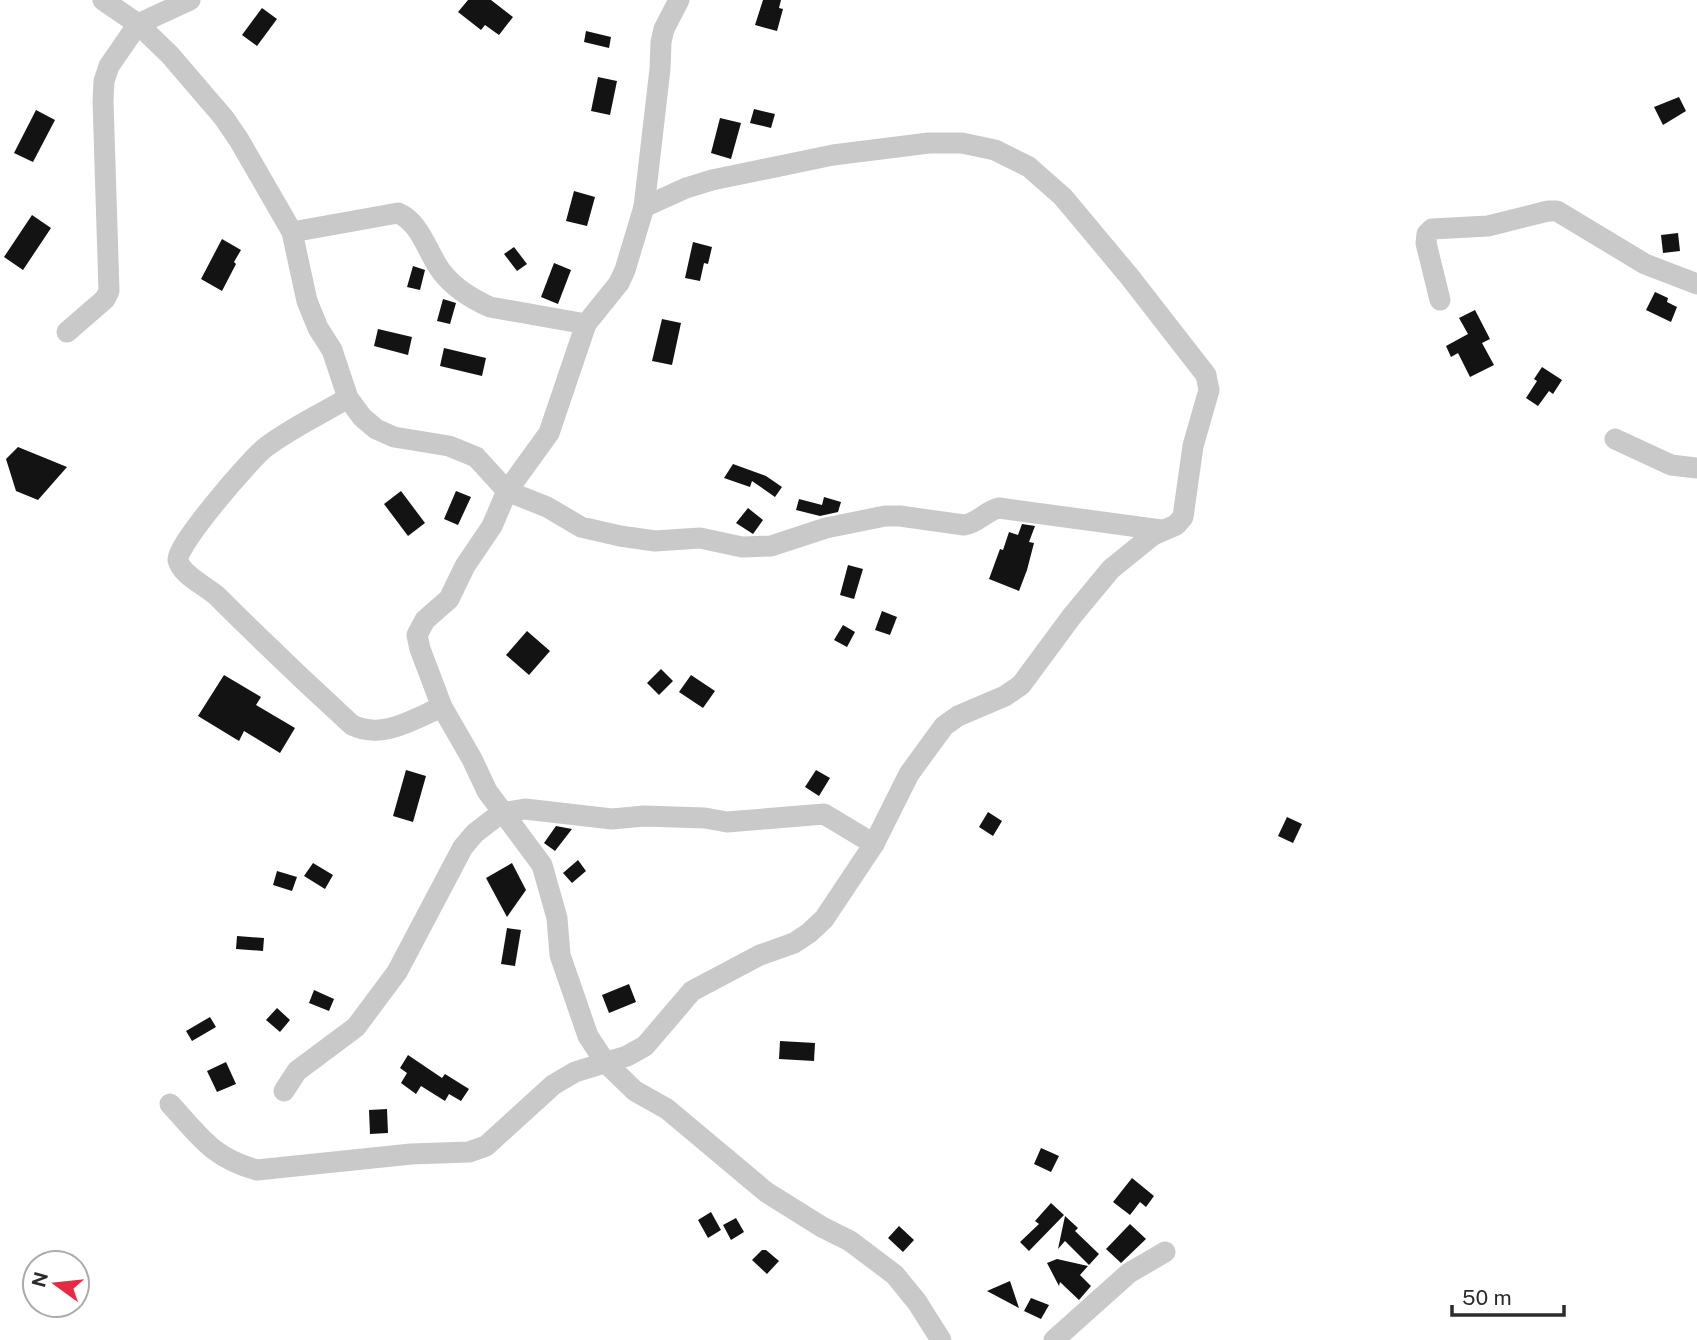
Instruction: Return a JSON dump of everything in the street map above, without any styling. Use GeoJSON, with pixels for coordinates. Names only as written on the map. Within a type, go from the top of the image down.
{"type":"FeatureCollection","features":[{"type":"Feature","properties":{"kind":"street"},"geometry":{"type":"LineString","coordinates":[[103,0],[138,24],[170,55],[239,140],[292,232],[307,301],[318,328],[332,350],[348,398],[362,418],[376,429],[394,437],[449,446],[476,457],[507,491],[547,507],[581,527],[655,541],[699,538],[742,547],[771,546],[826,528],[885,516],[964,526],[972,524],[992,509],[999,508],[1161,530]]}},
{"type":"Feature","properties":{"kind":"street"},"geometry":{"type":"LineString","coordinates":[[67,332],[105,299],[109,291],[104,81],[109,66],[138,24],[190,0]]}},
{"type":"Feature","properties":{"kind":"street"},"geometry":{"type":"LineString","coordinates":[[679,0],[660,41],[660,69],[644,207],[619,284],[586,324],[549,433],[507,491],[492,526],[465,566],[449,599],[419,626],[417,635],[442,707],[487,791],[542,865],[557,918],[561,955],[588,1036],[605,1062],[635,1091],[667,1109],[766,1192],[850,1241],[895,1275],[917,1302],[941,1340]]}},
{"type":"Feature","properties":{"kind":"street"},"geometry":{"type":"LineString","coordinates":[[170,1104],[215,1153],[233,1164],[257,1170],[411,1154],[469,1152],[486,1146],[553,1085],[575,1072],[627,1056],[645,1046],[692,991],[760,955],[794,943],[824,919],[874,844],[909,774],[944,726],[958,716],[1006,696],[1021,685],[1111,569],[1153,535],[1175,525],[1183,517],[1194,446],[1207,399],[1208,382],[1202,369],[1121,266],[1063,197],[1030,167],[1010,156],[983,147],[962,143],[929,143],[833,155],[712,180],[686,188],[644,207]]}},
{"type":"Feature","properties":{"kind":"street"},"geometry":{"type":"LineString","coordinates":[[1440,300],[1426,243],[1427,234],[1432,229],[1488,226],[1548,211],[1557,211],[1645,264],[1697,284]]}},
{"type":"Feature","properties":{"kind":"street"},"geometry":{"type":"LineString","coordinates":[[292,232],[398,213],[413,223],[441,271],[453,284],[477,301],[490,307],[586,324]]}},
{"type":"Feature","properties":{"kind":"street"},"geometry":{"type":"LineString","coordinates":[[348,398],[286,433],[250,461],[189,537],[178,553],[178,562],[352,725],[365,731],[383,731],[442,707]]}},
{"type":"Feature","properties":{"kind":"street"},"geometry":{"type":"LineString","coordinates":[[1615,439],[1671,465],[1697,468]]}},
{"type":"Feature","properties":{"kind":"street"},"geometry":{"type":"LineString","coordinates":[[285,1091],[297,1071],[356,1027],[397,972],[463,848],[475,833],[501,813],[525,809],[612,819],[644,816],[727,821],[824,814],[874,844]]}},
{"type":"Feature","properties":{"kind":"street"},"geometry":{"type":"LineString","coordinates":[[1054,1340],[1129,1273],[1165,1252]]}},
{"type":"Feature","properties":{"kind":"building"},"geometry":{"type":"Polygon","coordinates":[[[468,0],[491,0],[513,17],[499,35],[485,25],[481,30],[458,12],[468,0]]]}},
{"type":"Feature","properties":{"kind":"building"},"geometry":{"type":"Polygon","coordinates":[[[763,0],[781,0],[779,8],[783,9],[777,31],[755,25],[763,0]]]}},
{"type":"Feature","properties":{"kind":"building"},"geometry":{"type":"Polygon","coordinates":[[[262,8],[277,19],[257,46],[242,35],[262,8]]]}},
{"type":"Feature","properties":{"kind":"building"},"geometry":{"type":"Polygon","coordinates":[[[586,31],[611,37],[609,48],[584,42],[586,31]]]}},
{"type":"Feature","properties":{"kind":"building"},"geometry":{"type":"Polygon","coordinates":[[[598,77],[617,81],[610,115],[591,111],[598,77]]]}},
{"type":"Feature","properties":{"kind":"building"},"geometry":{"type":"Polygon","coordinates":[[[1679,97],[1686,111],[1663,125],[1654,107],[1679,97]]]}},
{"type":"Feature","properties":{"kind":"building"},"geometry":{"type":"Polygon","coordinates":[[[754,109],[775,114],[771,128],[750,123],[754,109]]]}},
{"type":"Feature","properties":{"kind":"building"},"geometry":{"type":"Polygon","coordinates":[[[36,110],[55,120],[33,162],[14,153],[36,110]]]}},
{"type":"Feature","properties":{"kind":"building"},"geometry":{"type":"Polygon","coordinates":[[[720,118],[741,123],[731,159],[711,153],[720,118]]]}},
{"type":"Feature","properties":{"kind":"building"},"geometry":{"type":"Polygon","coordinates":[[[574,191],[595,197],[587,226],[566,221],[574,191]]]}},
{"type":"Feature","properties":{"kind":"building"},"geometry":{"type":"Polygon","coordinates":[[[32,215],[51,228],[23,270],[4,257],[32,215]]]}},
{"type":"Feature","properties":{"kind":"building"},"geometry":{"type":"Polygon","coordinates":[[[1678,233],[1680,251],[1663,253],[1661,235],[1678,233]]]}},
{"type":"Feature","properties":{"kind":"building"},"geometry":{"type":"Polygon","coordinates":[[[222,239],[241,250],[222,291],[201,279],[222,239]]]}},
{"type":"Feature","properties":{"kind":"building"},"geometry":{"type":"Polygon","coordinates":[[[693,242],[712,247],[708,264],[704,263],[700,281],[685,278],[693,242]]]}},
{"type":"Feature","properties":{"kind":"building"},"geometry":{"type":"Polygon","coordinates":[[[514,247],[527,264],[517,271],[504,254],[514,247]]]}},
{"type":"Feature","properties":{"kind":"building"},"geometry":{"type":"Polygon","coordinates":[[[554,263],[571,270],[558,304],[541,297],[554,263]]]}},
{"type":"Feature","properties":{"kind":"building"},"geometry":{"type":"Polygon","coordinates":[[[413,266],[425,270],[420,290],[407,287],[413,266]]]}},
{"type":"Feature","properties":{"kind":"building"},"geometry":{"type":"Polygon","coordinates":[[[1655,292],[1668,298],[1667,302],[1677,307],[1671,322],[1646,310],[1655,292]]]}},
{"type":"Feature","properties":{"kind":"building"},"geometry":{"type":"Polygon","coordinates":[[[443,299],[456,303],[450,324],[437,321],[443,299]]]}},
{"type":"Feature","properties":{"kind":"building"},"geometry":{"type":"Polygon","coordinates":[[[1475,310],[1490,339],[1482,343],[1494,365],[1470,377],[1458,353],[1451,357],[1446,346],[1468,334],[1459,318],[1475,310]]]}},
{"type":"Feature","properties":{"kind":"building"},"geometry":{"type":"Polygon","coordinates":[[[662,319],[681,323],[672,365],[652,361],[662,319]]]}},
{"type":"Feature","properties":{"kind":"building"},"geometry":{"type":"Polygon","coordinates":[[[378,329],[412,337],[408,355],[374,346],[378,329]]]}},
{"type":"Feature","properties":{"kind":"building"},"geometry":{"type":"Polygon","coordinates":[[[444,348],[486,358],[482,376],[440,366],[444,348]]]}},
{"type":"Feature","properties":{"kind":"building"},"geometry":{"type":"Polygon","coordinates":[[[1542,367],[1562,380],[1553,394],[1549,391],[1538,406],[1526,398],[1542,367]]]}},
{"type":"Feature","properties":{"kind":"building"},"geometry":{"type":"Polygon","coordinates":[[[18,447],[67,467],[38,500],[16,491],[6,459],[18,447]]]}},
{"type":"Feature","properties":{"kind":"building"},"geometry":{"type":"Polygon","coordinates":[[[733,464],[766,476],[782,487],[775,497],[752,481],[750,487],[724,478],[733,464]]]}},
{"type":"Feature","properties":{"kind":"building"},"geometry":{"type":"Polygon","coordinates":[[[401,491],[425,523],[408,536],[384,504],[401,491]]]}},
{"type":"Feature","properties":{"kind":"building"},"geometry":{"type":"Polygon","coordinates":[[[456,491],[471,497],[458,525],[444,519],[456,491]]]}},
{"type":"Feature","properties":{"kind":"building"},"geometry":{"type":"Polygon","coordinates":[[[824,497],[841,502],[838,512],[820,516],[796,510],[799,499],[822,505],[824,497]]]}},
{"type":"Feature","properties":{"kind":"building"},"geometry":{"type":"Polygon","coordinates":[[[748,508],[763,520],[753,534],[736,523],[748,508]]]}},
{"type":"Feature","properties":{"kind":"building"},"geometry":{"type":"Polygon","coordinates":[[[1022,524],[1035,526],[1029,542],[1034,543],[1019,591],[989,579],[1009,532],[1018,535],[1022,524]]]}},
{"type":"Feature","properties":{"kind":"building"},"geometry":{"type":"Polygon","coordinates":[[[848,565],[863,569],[854,599],[840,595],[848,565]]]}},
{"type":"Feature","properties":{"kind":"building"},"geometry":{"type":"Polygon","coordinates":[[[882,611],[897,617],[890,635],[875,630],[882,611]]]}},
{"type":"Feature","properties":{"kind":"building"},"geometry":{"type":"Polygon","coordinates":[[[843,625],[855,632],[847,647],[834,640],[843,625]]]}},
{"type":"Feature","properties":{"kind":"building"},"geometry":{"type":"Polygon","coordinates":[[[527,631],[550,651],[529,675],[506,655],[527,631]]]}},
{"type":"Feature","properties":{"kind":"building"},"geometry":{"type":"Polygon","coordinates":[[[661,669],[673,681],[659,695],[647,683],[661,669]]]}},
{"type":"Feature","properties":{"kind":"building"},"geometry":{"type":"Polygon","coordinates":[[[224,675],[261,697],[256,705],[295,728],[280,753],[244,731],[239,741],[198,716],[224,675]]]}},
{"type":"Feature","properties":{"kind":"building"},"geometry":{"type":"Polygon","coordinates":[[[691,675],[715,691],[703,708],[679,692],[691,675]]]}},
{"type":"Feature","properties":{"kind":"building"},"geometry":{"type":"Polygon","coordinates":[[[406,770],[426,776],[413,822],[393,816],[406,770]]]}},
{"type":"Feature","properties":{"kind":"building"},"geometry":{"type":"Polygon","coordinates":[[[816,770],[830,778],[819,796],[805,787],[816,770]]]}},
{"type":"Feature","properties":{"kind":"building"},"geometry":{"type":"Polygon","coordinates":[[[988,812],[1002,821],[993,836],[979,827],[988,812]]]}},
{"type":"Feature","properties":{"kind":"building"},"geometry":{"type":"Polygon","coordinates":[[[1287,817],[1302,824],[1293,843],[1278,836],[1287,817]]]}},
{"type":"Feature","properties":{"kind":"building"},"geometry":{"type":"Polygon","coordinates":[[[556,826],[572,829],[555,851],[544,843],[556,826]]]}},
{"type":"Feature","properties":{"kind":"building"},"geometry":{"type":"Polygon","coordinates":[[[578,860],[586,871],[572,883],[563,873],[578,860]]]}},
{"type":"Feature","properties":{"kind":"building"},"geometry":{"type":"Polygon","coordinates":[[[313,863],[333,875],[325,889],[304,876],[313,863]]]}},
{"type":"Feature","properties":{"kind":"building"},"geometry":{"type":"Polygon","coordinates":[[[512,863],[526,890],[507,917],[486,878],[512,863]]]}},
{"type":"Feature","properties":{"kind":"building"},"geometry":{"type":"Polygon","coordinates":[[[277,871],[297,877],[292,891],[273,885],[277,871]]]}},
{"type":"Feature","properties":{"kind":"building"},"geometry":{"type":"Polygon","coordinates":[[[507,928],[521,930],[515,966],[501,964],[507,928]]]}},
{"type":"Feature","properties":{"kind":"building"},"geometry":{"type":"Polygon","coordinates":[[[237,936],[264,938],[263,951],[236,949],[237,936]]]}},
{"type":"Feature","properties":{"kind":"building"},"geometry":{"type":"Polygon","coordinates":[[[629,984],[636,1002],[609,1013],[602,995],[629,984]]]}},
{"type":"Feature","properties":{"kind":"building"},"geometry":{"type":"Polygon","coordinates":[[[314,990],[334,999],[329,1011],[309,1003],[314,990]]]}},
{"type":"Feature","properties":{"kind":"building"},"geometry":{"type":"Polygon","coordinates":[[[277,1008],[290,1020],[280,1032],[266,1020],[277,1008]]]}},
{"type":"Feature","properties":{"kind":"building"},"geometry":{"type":"Polygon","coordinates":[[[210,1017],[216,1027],[192,1041],[186,1031],[210,1017]]]}},
{"type":"Feature","properties":{"kind":"building"},"geometry":{"type":"Polygon","coordinates":[[[780,1041],[815,1043],[814,1061],[779,1059],[780,1041]]]}},
{"type":"Feature","properties":{"kind":"building"},"geometry":{"type":"Polygon","coordinates":[[[408,1055],[442,1078],[445,1074],[469,1089],[461,1101],[449,1094],[445,1101],[421,1086],[416,1094],[401,1083],[407,1073],[400,1068],[408,1055]]]}},
{"type":"Feature","properties":{"kind":"building"},"geometry":{"type":"Polygon","coordinates":[[[226,1062],[236,1084],[217,1092],[207,1071],[226,1062]]]}},
{"type":"Feature","properties":{"kind":"building"},"geometry":{"type":"Polygon","coordinates":[[[387,1109],[388,1133],[370,1134],[369,1110],[387,1109]]]}},
{"type":"Feature","properties":{"kind":"building"},"geometry":{"type":"Polygon","coordinates":[[[1041,1148],[1059,1156],[1051,1172],[1034,1164],[1041,1148]]]}},
{"type":"Feature","properties":{"kind":"building"},"geometry":{"type":"Polygon","coordinates":[[[1132,1178],[1154,1196],[1146,1207],[1140,1202],[1130,1215],[1113,1202],[1132,1178]]]}},
{"type":"Feature","properties":{"kind":"building"},"geometry":{"type":"Polygon","coordinates":[[[1051,1203],[1064,1215],[1029,1251],[1020,1242],[1039,1224],[1035,1221],[1051,1203]]]}},
{"type":"Feature","properties":{"kind":"building"},"geometry":{"type":"Polygon","coordinates":[[[711,1212],[721,1230],[708,1238],[698,1220],[711,1212]]]}},
{"type":"Feature","properties":{"kind":"building"},"geometry":{"type":"Polygon","coordinates":[[[1065,1216],[1078,1228],[1075,1231],[1099,1254],[1089,1265],[1065,1241],[1058,1249],[1065,1216]]]}},
{"type":"Feature","properties":{"kind":"building"},"geometry":{"type":"Polygon","coordinates":[[[736,1218],[744,1232],[731,1240],[723,1225],[736,1218]]]}},
{"type":"Feature","properties":{"kind":"building"},"geometry":{"type":"Polygon","coordinates":[[[1130,1224],[1146,1239],[1121,1263],[1106,1249],[1130,1224]]]}},
{"type":"Feature","properties":{"kind":"building"},"geometry":{"type":"Polygon","coordinates":[[[899,1226],[914,1240],[903,1252],[888,1238],[899,1226]]]}},
{"type":"Feature","properties":{"kind":"building"},"geometry":{"type":"Polygon","coordinates":[[[762,1250],[766,1250],[779,1261],[767,1274],[752,1260],[762,1250]]]}},
{"type":"Feature","properties":{"kind":"building"},"geometry":{"type":"Polygon","coordinates":[[[1057,1259],[1088,1266],[1080,1275],[1091,1286],[1079,1300],[1060,1282],[1059,1286],[1047,1263],[1057,1259]]]}},
{"type":"Feature","properties":{"kind":"building"},"geometry":{"type":"Polygon","coordinates":[[[1010,1281],[1019,1308],[987,1291],[1010,1281]]]}},
{"type":"Feature","properties":{"kind":"building"},"geometry":{"type":"Polygon","coordinates":[[[1031,1298],[1049,1305],[1041,1319],[1024,1311],[1031,1298]]]}}]}
